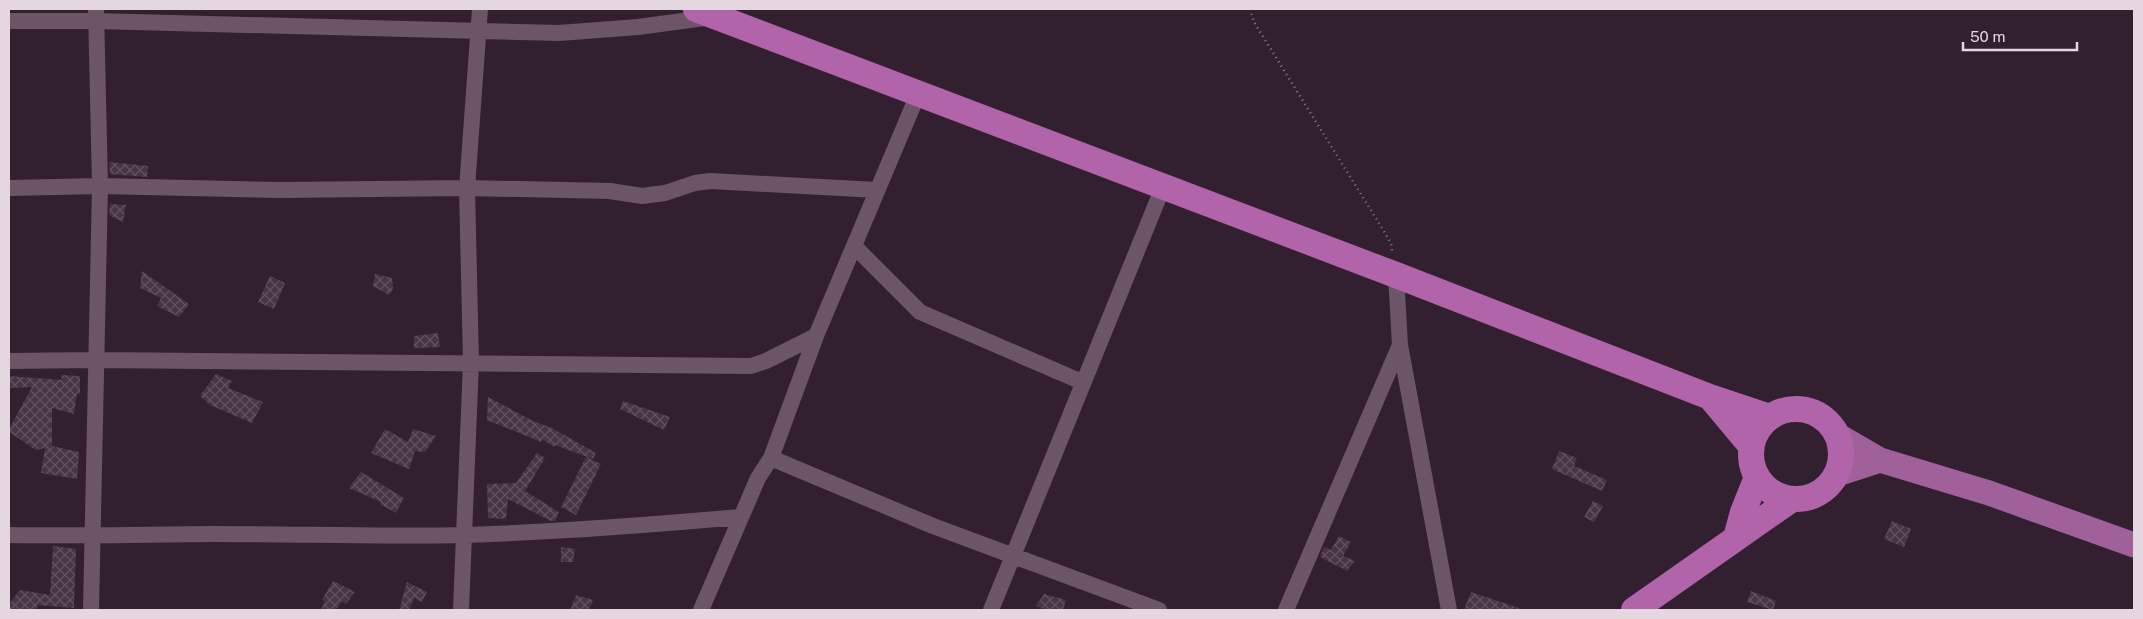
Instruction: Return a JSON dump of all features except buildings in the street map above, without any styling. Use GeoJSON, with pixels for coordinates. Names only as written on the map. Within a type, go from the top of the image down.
{"type":"FeatureCollection","features":[{"type":"Feature","properties":{"kind":"highway"},"geometry":{"type":"LineString","coordinates":[[706,13],[1396,275],[1710,397],[1770,417]]}},
{"type":"Feature","properties":{"kind":"highway"},"geometry":{"type":"LineString","coordinates":[[1710,397],[1751,446]]}},
{"type":"Feature","properties":{"kind":"highway"},"geometry":{"type":"LineString","coordinates":[[1798,409],[1813,412],[1826,420],[1837,435],[1841,460],[1837,474],[1829,485],[1818,494],[1806,498],[1792,499],[1778,496],[1766,488],[1757,477],[1751,462],[1751,446],[1758,430],[1770,417],[1784,411],[1798,409]]}},
{"type":"Feature","properties":{"kind":"highway"},"geometry":{"type":"LineString","coordinates":[[1736,538],[1743,512],[1757,477]]}},
{"type":"Feature","properties":{"kind":"highway"},"geometry":{"type":"LineString","coordinates":[[1634,610],[1792,499]]}},
{"type":"Feature","properties":{"kind":"main road"},"geometry":{"type":"LineString","coordinates":[[1837,435],[1880,460],[1989,493],[2134,545]]}},
{"type":"Feature","properties":{"kind":"main road"},"geometry":{"type":"LineString","coordinates":[[1837,474],[1880,460]]}},
{"type":"Feature","properties":{"kind":"street"},"geometry":{"type":"LineString","coordinates":[[461,610],[466,535],[471,362],[468,188],[480,9]]}},
{"type":"Feature","properties":{"kind":"street"},"geometry":{"type":"LineString","coordinates":[[9,21],[96,15],[477,32],[559,33],[638,27],[706,13]]}},
{"type":"Feature","properties":{"kind":"street"},"geometry":{"type":"LineString","coordinates":[[91,610],[100,186],[96,15]]}},
{"type":"Feature","properties":{"kind":"street"},"geometry":{"type":"LineString","coordinates":[[708,608],[740,517],[758,478],[771,458],[816,336],[918,94]]}},
{"type":"Feature","properties":{"kind":"street"},"geometry":{"type":"LineString","coordinates":[[9,188],[100,186],[281,190],[468,188],[610,191],[642,196],[665,193],[684,185],[710,181],[877,190]]}},
{"type":"Feature","properties":{"kind":"street"},"geometry":{"type":"LineString","coordinates":[[991,610],[1163,186]]}},
{"type":"Feature","properties":{"kind":"street"},"geometry":{"type":"LineString","coordinates":[[854,246],[920,312],[1082,382]]}},
{"type":"Feature","properties":{"kind":"street"},"geometry":{"type":"LineString","coordinates":[[1396,275],[1400,345],[1449,610]]}},
{"type":"Feature","properties":{"kind":"street"},"geometry":{"type":"LineString","coordinates":[[9,361],[471,362],[750,366],[766,361],[816,336]]}},
{"type":"Feature","properties":{"kind":"street"},"geometry":{"type":"LineString","coordinates":[[1286,610],[1400,345]]}},
{"type":"Feature","properties":{"kind":"street"},"geometry":{"type":"LineString","coordinates":[[771,458],[933,526],[1159,610]]}},
{"type":"Feature","properties":{"kind":"street"},"geometry":{"type":"LineString","coordinates":[[9,534],[92,536],[466,535],[606,529],[740,517]]}},
{"type":"Feature","properties":{"kind":"path"},"geometry":{"type":"LineString","coordinates":[[1250,9],[1254,22],[1390,244],[1396,275]]}}]}
